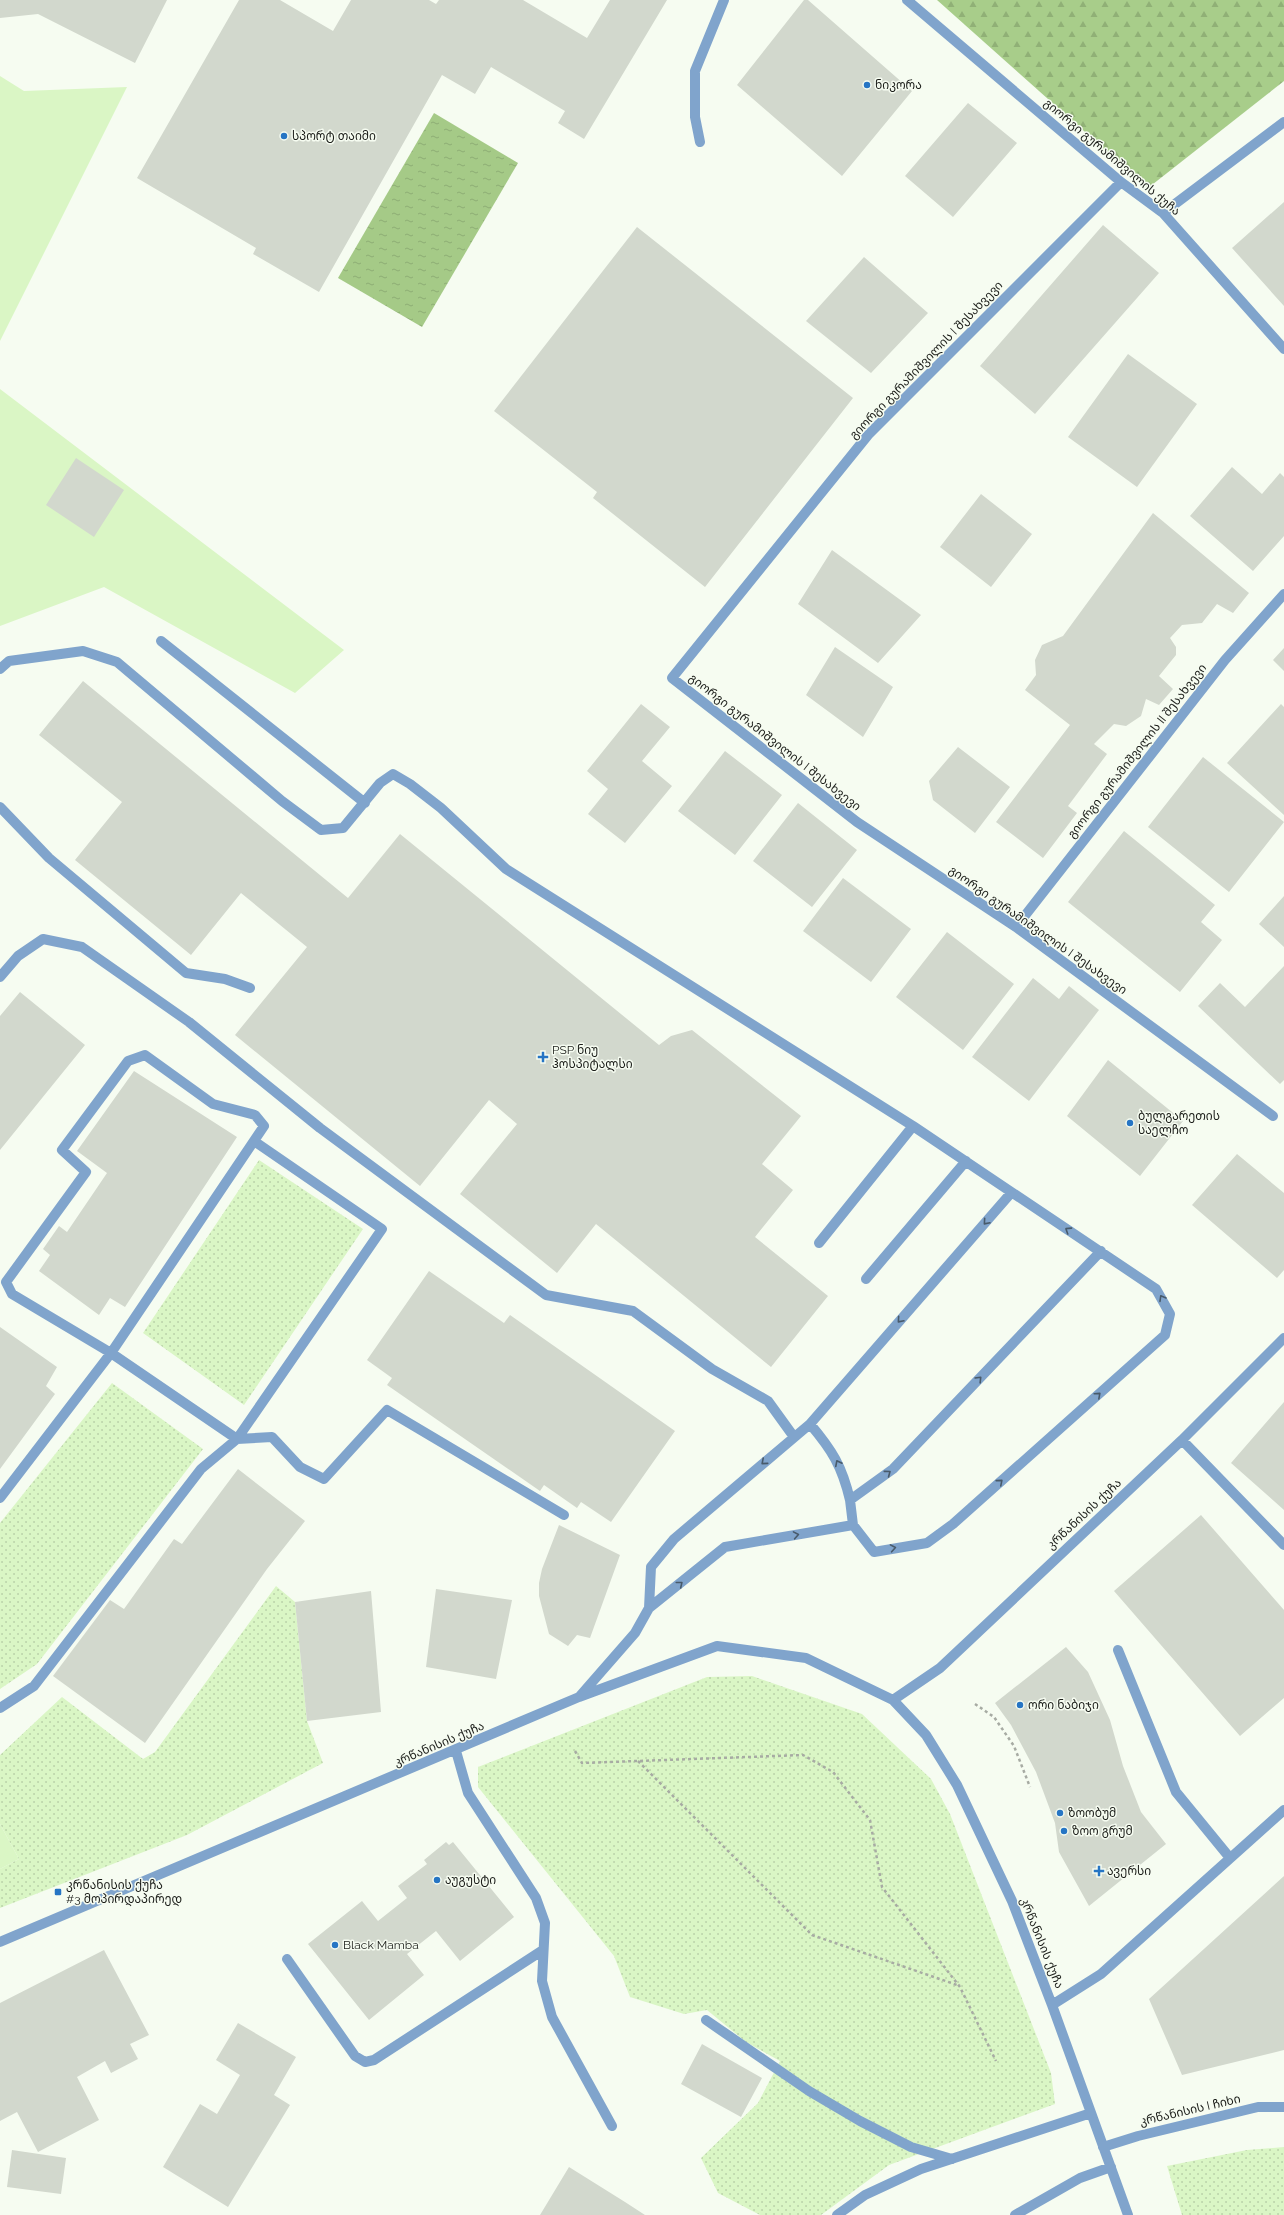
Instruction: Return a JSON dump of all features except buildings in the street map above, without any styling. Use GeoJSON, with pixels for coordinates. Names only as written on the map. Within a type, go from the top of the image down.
{"type":"FeatureCollection","features":[{"type":"Feature","properties":{"kind":"street"},"geometry":{"type":"LineString","coordinates":[[700,142],[695,117],[695,71],[724,0]]}},
{"type":"Feature","properties":{"kind":"street","name":"გიორგი გურამიშვილის ქუჩა"},"geometry":{"type":"LineString","coordinates":[[907,0],[1120,182],[1163,214],[1284,349]]}},
{"type":"Feature","properties":{"kind":"street"},"geometry":{"type":"LineString","coordinates":[[1163,214],[1284,122]]}},
{"type":"Feature","properties":{"kind":"street","name":"გიორგი გურამიშვილის I შესახვევი"},"geometry":{"type":"LineString","coordinates":[[1120,182],[868,435],[672,678],[857,822],[1016,927],[1273,1116]]}},
{"type":"Feature","properties":{"kind":"street","name":"გიორგი გურამიშვილის II შესახვევი"},"geometry":{"type":"LineString","coordinates":[[1016,927],[1225,660],[1284,594]]}},
{"type":"Feature","properties":{"kind":"street"},"geometry":{"type":"LineString","coordinates":[[161,640],[365,803]]}},
{"type":"Feature","properties":{"kind":"street"},"geometry":{"type":"LineString","coordinates":[[0,669],[9,661],[83,651],[117,662],[282,801],[321,830],[343,828],[380,783],[393,774],[410,784],[441,808],[506,869],[913,1126],[1101,1251],[1156,1289],[1170,1314],[1165,1335],[953,1524],[927,1543],[874,1552],[853,1525],[845,1477],[830,1448],[810,1424]]}},
{"type":"Feature","properties":{"kind":"street"},"geometry":{"type":"LineString","coordinates":[[0,807],[49,858],[186,973],[224,979],[250,988]]}},
{"type":"Feature","properties":{"kind":"street"},"geometry":{"type":"LineString","coordinates":[[0,977],[18,956],[43,939],[82,947],[189,1022],[320,1128],[546,1295],[633,1311],[712,1369],[768,1401],[794,1437]]}},
{"type":"Feature","properties":{"kind":"street"},"geometry":{"type":"LineString","coordinates":[[0,1498],[111,1353],[264,1126],[255,1115],[213,1104],[145,1055],[128,1061],[62,1150],[86,1172],[6,1282],[12,1294],[111,1353],[237,1439],[272,1437],[300,1467],[324,1479],[387,1410],[564,1515]]}},
{"type":"Feature","properties":{"kind":"street"},"geometry":{"type":"LineString","coordinates":[[819,1243],[913,1126]]}},
{"type":"Feature","properties":{"kind":"street"},"geometry":{"type":"LineString","coordinates":[[0,1708],[34,1686],[201,1469],[237,1439],[382,1229],[254,1141]]}},
{"type":"Feature","properties":{"kind":"street"},"geometry":{"type":"LineString","coordinates":[[866,1278],[966,1162]]}},
{"type":"Feature","properties":{"kind":"street"},"geometry":{"type":"LineString","coordinates":[[649,1608],[651,1567],[674,1539],[810,1424],[1012,1193]]}},
{"type":"Feature","properties":{"kind":"street"},"geometry":{"type":"LineString","coordinates":[[850,1500],[893,1469],[1101,1251]]}},
{"type":"Feature","properties":{"kind":"street","name":"კრწანისის ქუჩა"},"geometry":{"type":"LineString","coordinates":[[893,1700],[940,1668],[1182,1440],[1284,1338]]}},
{"type":"Feature","properties":{"kind":"street"},"geometry":{"type":"LineString","coordinates":[[1182,1440],[1284,1545]]}},
{"type":"Feature","properties":{"kind":"street"},"geometry":{"type":"LineString","coordinates":[[579,1697],[635,1633],[649,1608],[725,1548],[853,1525]]}},
{"type":"Feature","properties":{"kind":"street","name":"კრწანისის ქუჩა"},"geometry":{"type":"LineString","coordinates":[[0,1942],[579,1697],[717,1646],[806,1658],[893,1700],[926,1735],[957,1785],[1012,1901],[1052,2005],[1128,2215]]}},
{"type":"Feature","properties":{"kind":"street"},"geometry":{"type":"LineString","coordinates":[[1118,1650],[1176,1792],[1230,1858]]}},
{"type":"Feature","properties":{"kind":"street"},"geometry":{"type":"LineString","coordinates":[[456,1750],[468,1793],[536,1898],[545,1923],[542,1981],[552,2017],[612,2126]]}},
{"type":"Feature","properties":{"kind":"street"},"geometry":{"type":"LineString","coordinates":[[1052,2005],[1101,1974],[1284,1810]]}},
{"type":"Feature","properties":{"kind":"street"},"geometry":{"type":"LineString","coordinates":[[286,1959],[355,2056],[365,2062],[374,2060],[543,1950]]}},
{"type":"Feature","properties":{"kind":"street"},"geometry":{"type":"LineString","coordinates":[[706,2020],[809,2090],[860,2121],[911,2147],[952,2159]]}},
{"type":"Feature","properties":{"kind":"street","name":"კრწანისის I ჩიხი"},"geometry":{"type":"LineString","coordinates":[[1103,2147],[1138,2136],[1258,2107],[1284,2107]]}},
{"type":"Feature","properties":{"kind":"street"},"geometry":{"type":"LineString","coordinates":[[837,2215],[872,2192],[921,2169],[1090,2113]]}},
{"type":"Feature","properties":{"kind":"street"},"geometry":{"type":"LineString","coordinates":[[1015,2215],[1080,2178],[1111,2167]]}},
{"type":"Feature","properties":{"kind":"path"},"geometry":{"type":"LineString","coordinates":[[975,1704],[994,1717],[1010,1741],[1030,1787]]}},
{"type":"Feature","properties":{"kind":"path"},"geometry":{"type":"LineString","coordinates":[[575,1751],[582,1763],[803,1755],[833,1772],[870,1820],[882,1888],[960,1987],[996,2061]]}},
{"type":"Feature","properties":{"kind":"path"},"geometry":{"type":"LineString","coordinates":[[638,1761],[812,1935],[960,1987]]}},
{"type":"Feature","properties":{"kind":"shaded area"},"geometry":{"type":"Polygon","coordinates":[[[0,76],[24,91],[127,87],[0,341],[0,76]]]}},
{"type":"Feature","properties":{"kind":"shaded area"},"geometry":{"type":"Polygon","coordinates":[[[0,389],[344,650],[295,693],[104,587],[0,626],[0,389]]]}},
{"type":"Feature","properties":{"kind":"shaded area"},"geometry":{"type":"Polygon","coordinates":[[[259,1160],[363,1229],[244,1405],[143,1333],[259,1160]]]}},
{"type":"Feature","properties":{"kind":"shaded area"},"geometry":{"type":"Polygon","coordinates":[[[112,1383],[203,1449],[37,1664],[0,1689],[0,1523],[112,1383]]]}},
{"type":"Feature","properties":{"kind":"shaded area"},"geometry":{"type":"Polygon","coordinates":[[[276,1586],[295,1602],[307,1721],[323,1763],[187,1835],[0,1908],[0,1869],[19,1859],[0,1824],[0,1755],[62,1697],[143,1759],[155,1752],[276,1586]]]}},
{"type":"Feature","properties":{"kind":"shaded area"},"geometry":{"type":"Polygon","coordinates":[[[752,1676],[862,1714],[931,1779],[950,1814],[1051,2073],[1055,2104],[889,2165],[821,2215],[760,2215],[718,2193],[701,2158],[758,2103],[780,2061],[746,2042],[707,2010],[684,2014],[630,1997],[614,1956],[478,1787],[478,1767],[707,1677],[752,1676]]]}},
{"type":"Feature","properties":{"kind":"shaded area"},"geometry":{"type":"Polygon","coordinates":[[[0,1824],[19,1859],[0,1869],[0,1824]]]}},
{"type":"Feature","properties":{"kind":"shaded area"},"geometry":{"type":"Polygon","coordinates":[[[1284,2147],[1284,2215],[1182,2215],[1167,2166],[1247,2150],[1284,2147]]]}},
{"type":"Feature","properties":{"kind":"green space"},"geometry":{"type":"Polygon","coordinates":[[[937,0],[1284,0],[1284,81],[1148,188],[937,0]]]}},
{"type":"Feature","properties":{"kind":"water"},"geometry":{"type":"Polygon","coordinates":[[[434,113],[518,163],[422,327],[338,278],[434,113]]]}},
{"type":"Feature","properties":{"kind":"place","name":"ნიკორა"},"geometry":{"type":"Point","coordinates":[867,85]}},
{"type":"Feature","properties":{"kind":"place","name":"სპორტ თაიმი"},"geometry":{"type":"Point","coordinates":[284,136]}},
{"type":"Feature","properties":{"kind":"place","name":"PSP ნიუ ჰოსპიტალსი"},"geometry":{"type":"Point","coordinates":[543,1057]}},
{"type":"Feature","properties":{"kind":"place","name":"ბულგარეთის საელჩო"},"geometry":{"type":"Point","coordinates":[1130,1123]}},
{"type":"Feature","properties":{"kind":"place","name":"ორი ნაბიჯი"},"geometry":{"type":"Point","coordinates":[1020,1705]}},
{"type":"Feature","properties":{"kind":"place","name":"ზოობუმ"},"geometry":{"type":"Point","coordinates":[1060,1813]}},
{"type":"Feature","properties":{"kind":"place","name":"ზოო გრუმ"},"geometry":{"type":"Point","coordinates":[1064,1831]}},
{"type":"Feature","properties":{"kind":"place","name":"ავერსი"},"geometry":{"type":"Point","coordinates":[1099,1871]}},
{"type":"Feature","properties":{"kind":"place","name":"აუგუსტი"},"geometry":{"type":"Point","coordinates":[437,1880]}},
{"type":"Feature","properties":{"kind":"place","name":"კრწანისის ქუჩა #3 მოპირდაპირედ"},"geometry":{"type":"Point","coordinates":[58,1892]}},
{"type":"Feature","properties":{"kind":"place","name":"Black Mamba"},"geometry":{"type":"Point","coordinates":[335,1945]}}]}
